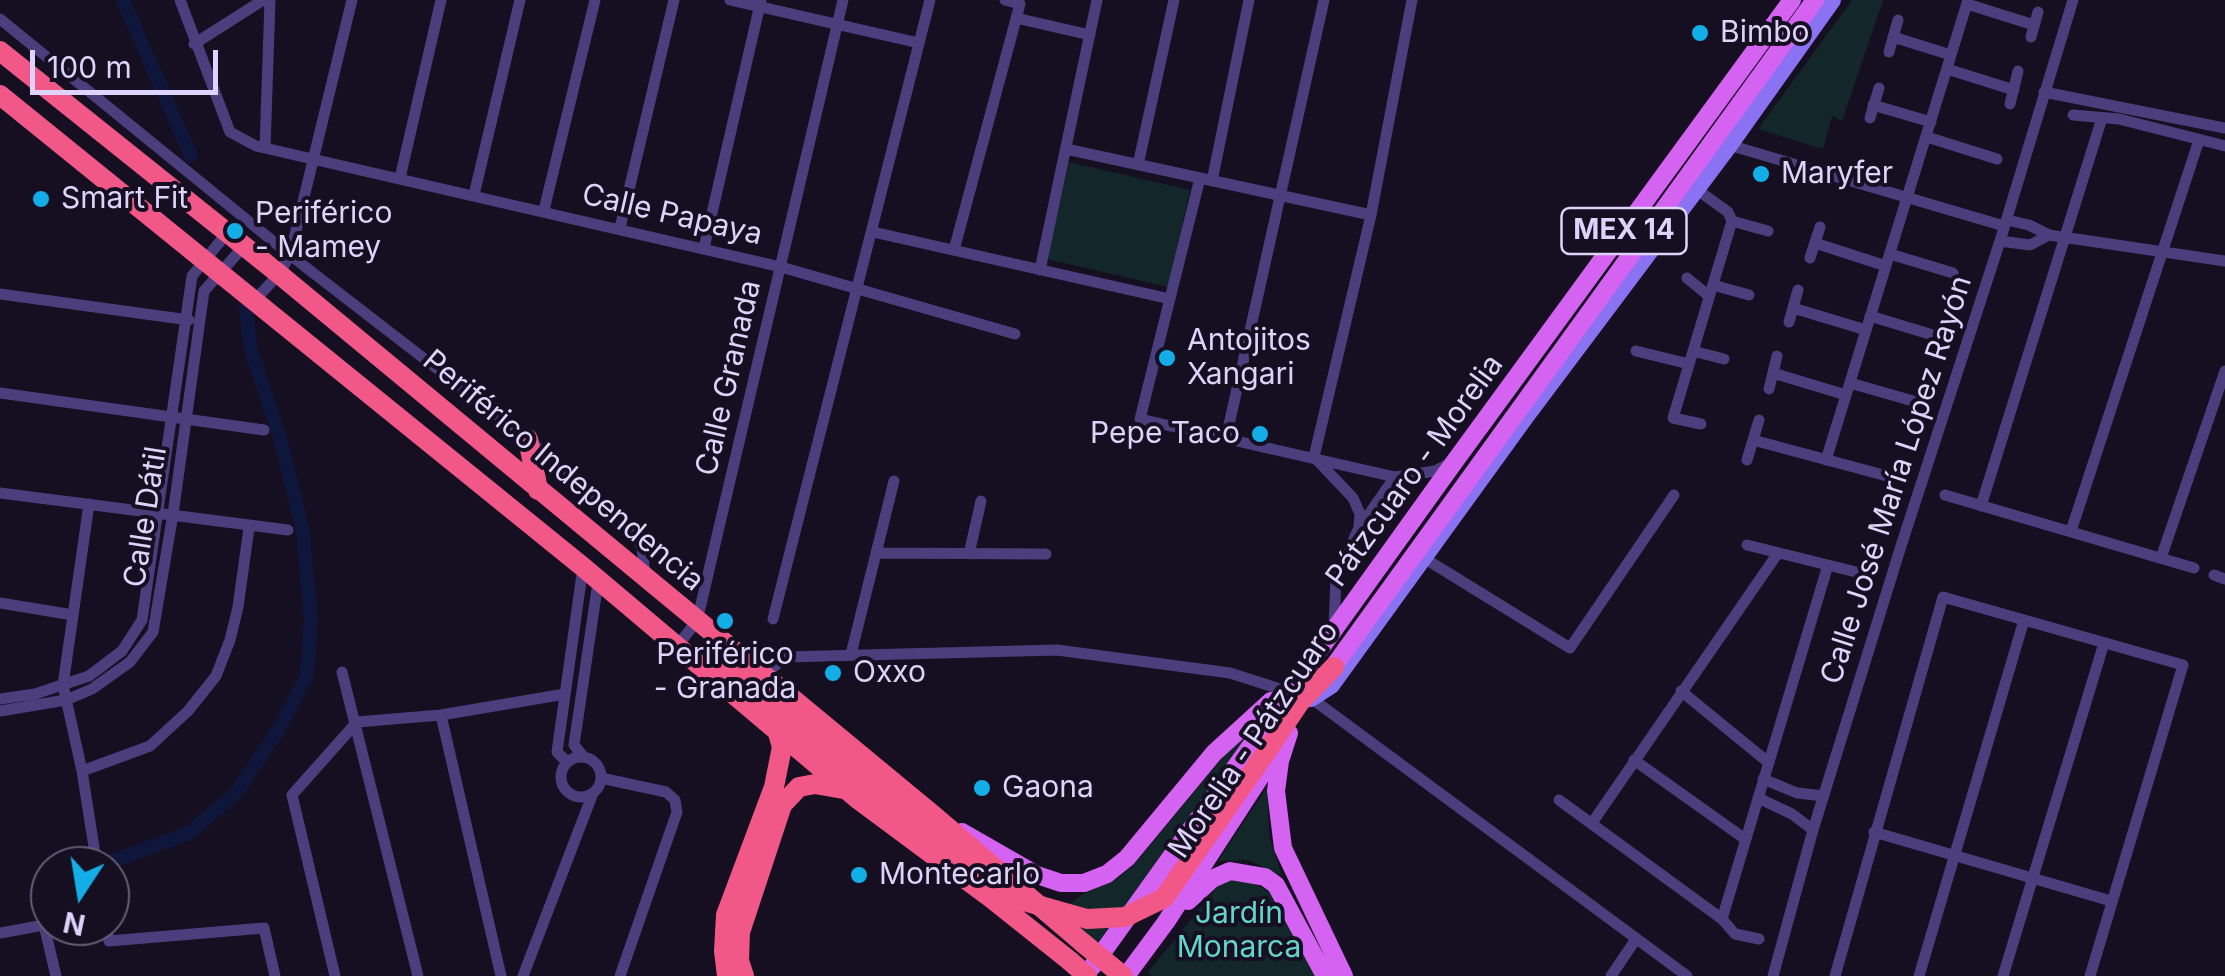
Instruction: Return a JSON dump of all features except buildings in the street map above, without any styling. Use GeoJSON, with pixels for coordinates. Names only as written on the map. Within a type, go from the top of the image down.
{"type":"FeatureCollection","features":[{"type":"Feature","properties":{"kind":"highway","name":"Periférico Independencia"},"geometry":{"type":"LineString","coordinates":[[0,51],[279,274],[697,621],[928,823],[1124,976]]}},
{"type":"Feature","properties":{"kind":"highway","name":"Periférico Independencia"},"geometry":{"type":"LineString","coordinates":[[0,95],[682,649],[847,790],[1081,971]]}},
{"type":"Feature","properties":{"kind":"highway"},"geometry":{"type":"LineString","coordinates":[[528,439],[538,490]]}},
{"type":"Feature","properties":{"kind":"highway"},"geometry":{"type":"LineString","coordinates":[[682,649],[748,685],[928,823],[990,882],[1027,902],[1083,918],[1126,917],[1164,898],[1300,702],[1334,666]]}},
{"type":"Feature","properties":{"kind":"highway"},"geometry":{"type":"LineString","coordinates":[[728,976],[724,951],[726,916],[774,787],[782,747],[778,732]]}},
{"type":"Feature","properties":{"kind":"highway"},"geometry":{"type":"LineString","coordinates":[[744,976],[739,960],[740,932],[782,806],[800,787],[814,784],[847,790]]}},
{"type":"Feature","properties":{"kind":"main road","name":"Pátzcuaro - Morelia"},"geometry":{"type":"LineString","coordinates":[[1081,971],[1792,0]]}},
{"type":"Feature","properties":{"kind":"main road","name":"Morelia - Pátzcuaro"},"geometry":{"type":"LineString","coordinates":[[1124,976],[1166,922],[1310,698],[1420,556],[1815,0]]}},
{"type":"Feature","properties":{"kind":"main road"},"geometry":{"type":"LineString","coordinates":[[928,823],[1061,883],[1084,883],[1107,874],[1127,858],[1214,753],[1310,662]]}},
{"type":"Feature","properties":{"kind":"main road"},"geometry":{"type":"LineString","coordinates":[[1289,733],[1276,791],[1283,848],[1344,976]]}},
{"type":"Feature","properties":{"kind":"main road"},"geometry":{"type":"LineString","coordinates":[[1166,922],[1212,879],[1230,872],[1265,877],[1276,886],[1324,976]]}},
{"type":"Feature","properties":{"kind":"street"},"geometry":{"type":"LineString","coordinates":[[180,0],[230,132],[265,148],[266,0]]}},
{"type":"Feature","properties":{"kind":"street"},"geometry":{"type":"LineString","coordinates":[[194,44],[266,0]]}},
{"type":"Feature","properties":{"kind":"street"},"geometry":{"type":"LineString","coordinates":[[254,301],[290,256],[352,0]]}},
{"type":"Feature","properties":{"kind":"street"},"geometry":{"type":"LineString","coordinates":[[400,178],[440,0]]}},
{"type":"Feature","properties":{"kind":"street"},"geometry":{"type":"LineString","coordinates":[[474,195],[520,0]]}},
{"type":"Feature","properties":{"kind":"street"},"geometry":{"type":"LineString","coordinates":[[544,210],[595,0]]}},
{"type":"Feature","properties":{"kind":"street"},"geometry":{"type":"LineString","coordinates":[[620,228],[674,0]]}},
{"type":"Feature","properties":{"kind":"street"},"geometry":{"type":"LineString","coordinates":[[730,0],[760,3],[920,43]]}},
{"type":"Feature","properties":{"kind":"street","name":"Calle Granada"},"geometry":{"type":"LineString","coordinates":[[682,649],[697,621],[842,0]]}},
{"type":"Feature","properties":{"kind":"street"},"geometry":{"type":"LineString","coordinates":[[773,620],[930,0]]}},
{"type":"Feature","properties":{"kind":"street"},"geometry":{"type":"LineString","coordinates":[[954,250],[1020,4],[1005,0]]}},
{"type":"Feature","properties":{"kind":"street"},"geometry":{"type":"LineString","coordinates":[[1040,270],[1097,0]]}},
{"type":"Feature","properties":{"kind":"street"},"geometry":{"type":"LineString","coordinates":[[1138,165],[1174,0]]}},
{"type":"Feature","properties":{"kind":"street"},"geometry":{"type":"LineString","coordinates":[[1249,0],[1206,180],[1170,298],[1140,419],[1395,477],[1435,471],[1455,461]]}},
{"type":"Feature","properties":{"kind":"street"},"geometry":{"type":"LineString","coordinates":[[1226,438],[1324,0]]}},
{"type":"Feature","properties":{"kind":"street"},"geometry":{"type":"LineString","coordinates":[[1314,457],[1371,215],[1412,0]]}},
{"type":"Feature","properties":{"kind":"street"},"geometry":{"type":"LineString","coordinates":[[1687,976],[1310,698],[1331,685],[1420,556],[1729,146],[1832,0]]}},
{"type":"Feature","properties":{"kind":"street","name":"Calle José María López Rayón"},"geometry":{"type":"LineString","coordinates":[[1773,976],[1813,830],[2073,0]]}},
{"type":"Feature","properties":{"kind":"street"},"geometry":{"type":"LineString","coordinates":[[1826,460],[1968,2],[2035,25]]}},
{"type":"Feature","properties":{"kind":"street"},"geometry":{"type":"LineString","coordinates":[[704,248],[760,3]]}},
{"type":"Feature","properties":{"kind":"street"},"geometry":{"type":"LineString","coordinates":[[0,18],[290,256],[528,439],[636,538],[642,548],[645,578]]}},
{"type":"Feature","properties":{"kind":"street"},"geometry":{"type":"LineString","coordinates":[[1016,18],[1090,36]]}},
{"type":"Feature","properties":{"kind":"street"},"geometry":{"type":"LineString","coordinates":[[1889,52],[1898,20]]}},
{"type":"Feature","properties":{"kind":"street"},"geometry":{"type":"LineString","coordinates":[[1894,37],[1951,55]]}},
{"type":"Feature","properties":{"kind":"street"},"geometry":{"type":"LineString","coordinates":[[1947,69],[2014,90]]}},
{"type":"Feature","properties":{"kind":"street"},"geometry":{"type":"LineString","coordinates":[[2010,104],[2018,72]]}},
{"type":"Feature","properties":{"kind":"street"},"geometry":{"type":"LineString","coordinates":[[1879,88],[1871,112],[1931,122]]}},
{"type":"Feature","properties":{"kind":"street"},"geometry":{"type":"LineString","coordinates":[[2044,92],[2225,128]]}},
{"type":"Feature","properties":{"kind":"street"},"geometry":{"type":"LineString","coordinates":[[2072,115],[2119,119],[2225,146]]}},
{"type":"Feature","properties":{"kind":"street"},"geometry":{"type":"LineString","coordinates":[[1981,506],[2102,118]]}},
{"type":"Feature","properties":{"kind":"street"},"geometry":{"type":"LineString","coordinates":[[1927,137],[1997,159]]}},
{"type":"Feature","properties":{"kind":"street"},"geometry":{"type":"LineString","coordinates":[[2071,531],[2199,140]]}},
{"type":"Feature","properties":{"kind":"street"},"geometry":{"type":"LineString","coordinates":[[1729,146],[1908,198],[2005,223],[2029,225],[2049,235],[2225,261]]}},
{"type":"Feature","properties":{"kind":"street","name":"Calle Papaya"},"geometry":{"type":"LineString","coordinates":[[265,148],[782,266],[1014,334]]}},
{"type":"Feature","properties":{"kind":"street"},"geometry":{"type":"LineString","coordinates":[[1066,149],[1371,215]]}},
{"type":"Feature","properties":{"kind":"street"},"geometry":{"type":"LineString","coordinates":[[1696,189],[1728,212],[1732,221],[1673,418],[1701,424]]}},
{"type":"Feature","properties":{"kind":"street"},"geometry":{"type":"LineString","coordinates":[[1732,221],[1768,231]]}},
{"type":"Feature","properties":{"kind":"street"},"geometry":{"type":"LineString","coordinates":[[1810,258],[1820,227]]}},
{"type":"Feature","properties":{"kind":"street","name":"Calle Dátil"},"geometry":{"type":"LineString","coordinates":[[0,711],[66,700],[92,689],[130,662],[153,632],[204,291],[227,232]]}},
{"type":"Feature","properties":{"kind":"street"},"geometry":{"type":"LineString","coordinates":[[873,232],[1170,298]]}},
{"type":"Feature","properties":{"kind":"street"},"geometry":{"type":"LineString","coordinates":[[2000,241],[2030,245],[2049,235]]}},
{"type":"Feature","properties":{"kind":"street"},"geometry":{"type":"LineString","coordinates":[[1815,243],[1952,273]]}},
{"type":"Feature","properties":{"kind":"street","name":"Calle Dátil"},"geometry":{"type":"LineString","coordinates":[[0,699],[35,694],[89,676],[122,651],[142,620],[192,276],[212,268],[244,246]]}},
{"type":"Feature","properties":{"kind":"street"},"geometry":{"type":"LineString","coordinates":[[1686,278],[1711,290],[1749,295]]}},
{"type":"Feature","properties":{"kind":"street"},"geometry":{"type":"LineString","coordinates":[[1789,322],[1798,290]]}},
{"type":"Feature","properties":{"kind":"street"},"geometry":{"type":"LineString","coordinates":[[0,294],[200,321]]}},
{"type":"Feature","properties":{"kind":"street"},"geometry":{"type":"LineString","coordinates":[[1793,308],[1866,330]]}},
{"type":"Feature","properties":{"kind":"street"},"geometry":{"type":"LineString","coordinates":[[1870,316],[1936,336]]}},
{"type":"Feature","properties":{"kind":"street"},"geometry":{"type":"LineString","coordinates":[[1636,351],[1689,364]]}},
{"type":"Feature","properties":{"kind":"street"},"geometry":{"type":"LineString","coordinates":[[1693,351],[1724,360]]}},
{"type":"Feature","properties":{"kind":"street"},"geometry":{"type":"LineString","coordinates":[[1768,389],[1777,356]]}},
{"type":"Feature","properties":{"kind":"street"},"geometry":{"type":"LineString","coordinates":[[2161,558],[2225,371]]}},
{"type":"Feature","properties":{"kind":"street"},"geometry":{"type":"LineString","coordinates":[[1772,373],[1914,401]]}},
{"type":"Feature","properties":{"kind":"street"},"geometry":{"type":"LineString","coordinates":[[0,394],[264,430]]}},
{"type":"Feature","properties":{"kind":"street"},"geometry":{"type":"LineString","coordinates":[[1748,460],[1759,420]]}},
{"type":"Feature","properties":{"kind":"street"},"geometry":{"type":"LineString","coordinates":[[1753,440],[1887,476]]}},
{"type":"Feature","properties":{"kind":"street"},"geometry":{"type":"LineString","coordinates":[[1314,457],[1353,498],[1360,514],[1358,530]]}},
{"type":"Feature","properties":{"kind":"street"},"geometry":{"type":"LineString","coordinates":[[1334,630],[1336,576],[1358,530],[1395,477]]}},
{"type":"Feature","properties":{"kind":"street"},"geometry":{"type":"LineString","coordinates":[[851,654],[894,481]]}},
{"type":"Feature","properties":{"kind":"street"},"geometry":{"type":"LineString","coordinates":[[0,492],[249,528],[288,530]]}},
{"type":"Feature","properties":{"kind":"street"},"geometry":{"type":"LineString","coordinates":[[1420,556],[1570,648],[1674,495]]}},
{"type":"Feature","properties":{"kind":"street"},"geometry":{"type":"LineString","coordinates":[[1945,495],[2194,568]]}},
{"type":"Feature","properties":{"kind":"street"},"geometry":{"type":"LineString","coordinates":[[970,554],[981,501]]}},
{"type":"Feature","properties":{"kind":"street"},"geometry":{"type":"LineString","coordinates":[[90,504],[63,686],[94,846]]}},
{"type":"Feature","properties":{"kind":"street"},"geometry":{"type":"LineString","coordinates":[[82,771],[150,746],[188,711],[216,676],[238,607],[249,528]]}},
{"type":"Feature","properties":{"kind":"street"},"geometry":{"type":"LineString","coordinates":[[1747,545],[1860,573]]}},
{"type":"Feature","properties":{"kind":"street"},"geometry":{"type":"LineString","coordinates":[[876,553],[1046,554]]}},
{"type":"Feature","properties":{"kind":"street"},"geometry":{"type":"LineString","coordinates":[[1592,823],[1778,553]]}},
{"type":"Feature","properties":{"kind":"street"},"geometry":{"type":"LineString","coordinates":[[1722,919],[1828,565]]}},
{"type":"Feature","properties":{"kind":"street"},"geometry":{"type":"LineString","coordinates":[[567,762],[557,752],[568,673],[590,574]]}},
{"type":"Feature","properties":{"kind":"street"},"geometry":{"type":"LineString","coordinates":[[590,574],[584,674],[574,745],[594,761],[601,778]]}},
{"type":"Feature","properties":{"kind":"street"},"geometry":{"type":"LineString","coordinates":[[1835,976],[1943,597],[2183,664],[2090,976]]}},
{"type":"Feature","properties":{"kind":"street"},"geometry":{"type":"LineString","coordinates":[[0,602],[73,615]]}},
{"type":"Feature","properties":{"kind":"street"},"geometry":{"type":"LineString","coordinates":[[1919,976],[2024,620]]}},
{"type":"Feature","properties":{"kind":"street"},"geometry":{"type":"LineString","coordinates":[[2002,976],[2104,643]]}},
{"type":"Feature","properties":{"kind":"street"},"geometry":{"type":"LineString","coordinates":[[762,676],[786,657],[1057,650],[1230,672],[1283,690]]}},
{"type":"Feature","properties":{"kind":"street"},"geometry":{"type":"LineString","coordinates":[[342,672],[418,976]]}},
{"type":"Feature","properties":{"kind":"street"},"geometry":{"type":"LineString","coordinates":[[568,673],[584,674]]}},
{"type":"Feature","properties":{"kind":"street"},"geometry":{"type":"LineString","coordinates":[[1682,691],[1769,763]]}},
{"type":"Feature","properties":{"kind":"street"},"geometry":{"type":"LineString","coordinates":[[335,976],[292,796],[357,722],[441,715],[566,694]]}},
{"type":"Feature","properties":{"kind":"street"},"geometry":{"type":"LineString","coordinates":[[441,715],[501,976]]}},
{"type":"Feature","properties":{"kind":"street"},"geometry":{"type":"LineString","coordinates":[[583,756],[567,762],[561,773],[563,786],[580,797],[593,793]]}},
{"type":"Feature","properties":{"kind":"street"},"geometry":{"type":"LineString","coordinates":[[1634,760],[1745,840]]}},
{"type":"Feature","properties":{"kind":"street"},"geometry":{"type":"LineString","coordinates":[[522,976],[601,778]]}},
{"type":"Feature","properties":{"kind":"street"},"geometry":{"type":"LineString","coordinates":[[601,778],[666,792],[674,800],[677,812],[620,976]]}},
{"type":"Feature","properties":{"kind":"street"},"geometry":{"type":"LineString","coordinates":[[1763,779],[1797,793],[1824,796]]}},
{"type":"Feature","properties":{"kind":"street"},"geometry":{"type":"LineString","coordinates":[[1792,814],[1797,793]]}},
{"type":"Feature","properties":{"kind":"street"},"geometry":{"type":"LineString","coordinates":[[1758,798],[1792,814],[1813,830]]}},
{"type":"Feature","properties":{"kind":"street"},"geometry":{"type":"LineString","coordinates":[[1558,800],[1722,919],[1735,934],[1760,939]]}},
{"type":"Feature","properties":{"kind":"street"},"geometry":{"type":"LineString","coordinates":[[1874,832],[2110,900]]}},
{"type":"Feature","properties":{"kind":"street"},"geometry":{"type":"LineString","coordinates":[[0,929],[44,925],[56,976]]}},
{"type":"Feature","properties":{"kind":"street"},"geometry":{"type":"LineString","coordinates":[[130,939],[264,928],[275,976]]}},
{"type":"Feature","properties":{"kind":"street"},"geometry":{"type":"LineString","coordinates":[[1611,976],[1636,939]]}},
{"type":"Feature","properties":{"kind":"green space"},"geometry":{"type":"Polygon","coordinates":[[[1852,0],[1883,0],[1842,121],[1832,116],[1823,149],[1758,129],[1852,0]]]}},
{"type":"Feature","properties":{"kind":"green space"},"geometry":{"type":"Polygon","coordinates":[[[1069,162],[1190,190],[1168,287],[1047,259],[1069,162]]]}},
{"type":"Feature","properties":{"kind":"green space"},"geometry":{"type":"Polygon","coordinates":[[[1253,733],[1098,942],[1068,919],[1068,905],[1133,866],[1236,742],[1253,733]]]}},
{"type":"Feature","properties":{"kind":"green space"},"geometry":{"type":"Polygon","coordinates":[[[1267,787],[1269,835],[1282,876],[1248,860],[1218,861],[1267,787]]]}},
{"type":"Feature","properties":{"kind":"green space","name":"Jardín Monarca"},"geometry":{"type":"Polygon","coordinates":[[[1231,879],[1248,881],[1270,892],[1317,976],[1150,976],[1148,972],[1218,886],[1231,879]]]}},
{"type":"Feature","properties":{"kind":"waterway"},"geometry":{"type":"LineString","coordinates":[[123,0],[191,156]]}},
{"type":"Feature","properties":{"kind":"waterway"},"geometry":{"type":"LineString","coordinates":[[130,855],[189,833],[237,792],[280,727],[307,675],[311,619],[303,532],[282,444],[251,350],[246,309]]}},
{"type":"Feature","properties":{"kind":"place","name":"Bimbo"},"geometry":{"type":"Point","coordinates":[1700,33]}},
{"type":"Feature","properties":{"kind":"place","name":"Maryfer"},"geometry":{"type":"Point","coordinates":[1761,174]}},
{"type":"Feature","properties":{"kind":"place","name":"Smart Fit"},"geometry":{"type":"Point","coordinates":[41,199]}},
{"type":"Feature","properties":{"kind":"place","name":"Periférico - Mamey"},"geometry":{"type":"Point","coordinates":[235,231]}},
{"type":"Feature","properties":{"kind":"place","name":"Antojitos Xangari"},"geometry":{"type":"Point","coordinates":[1167,358]}},
{"type":"Feature","properties":{"kind":"place","name":"Pepe Taco"},"geometry":{"type":"Point","coordinates":[1260,434]}},
{"type":"Feature","properties":{"kind":"place","name":"Periférico - Granada"},"geometry":{"type":"Point","coordinates":[725,621]}},
{"type":"Feature","properties":{"kind":"place","name":"Oxxo"},"geometry":{"type":"Point","coordinates":[833,673]}},
{"type":"Feature","properties":{"kind":"place","name":"Gaona"},"geometry":{"type":"Point","coordinates":[982,788]}},
{"type":"Feature","properties":{"kind":"place","name":"Montecarlo"},"geometry":{"type":"Point","coordinates":[859,875]}}]}
